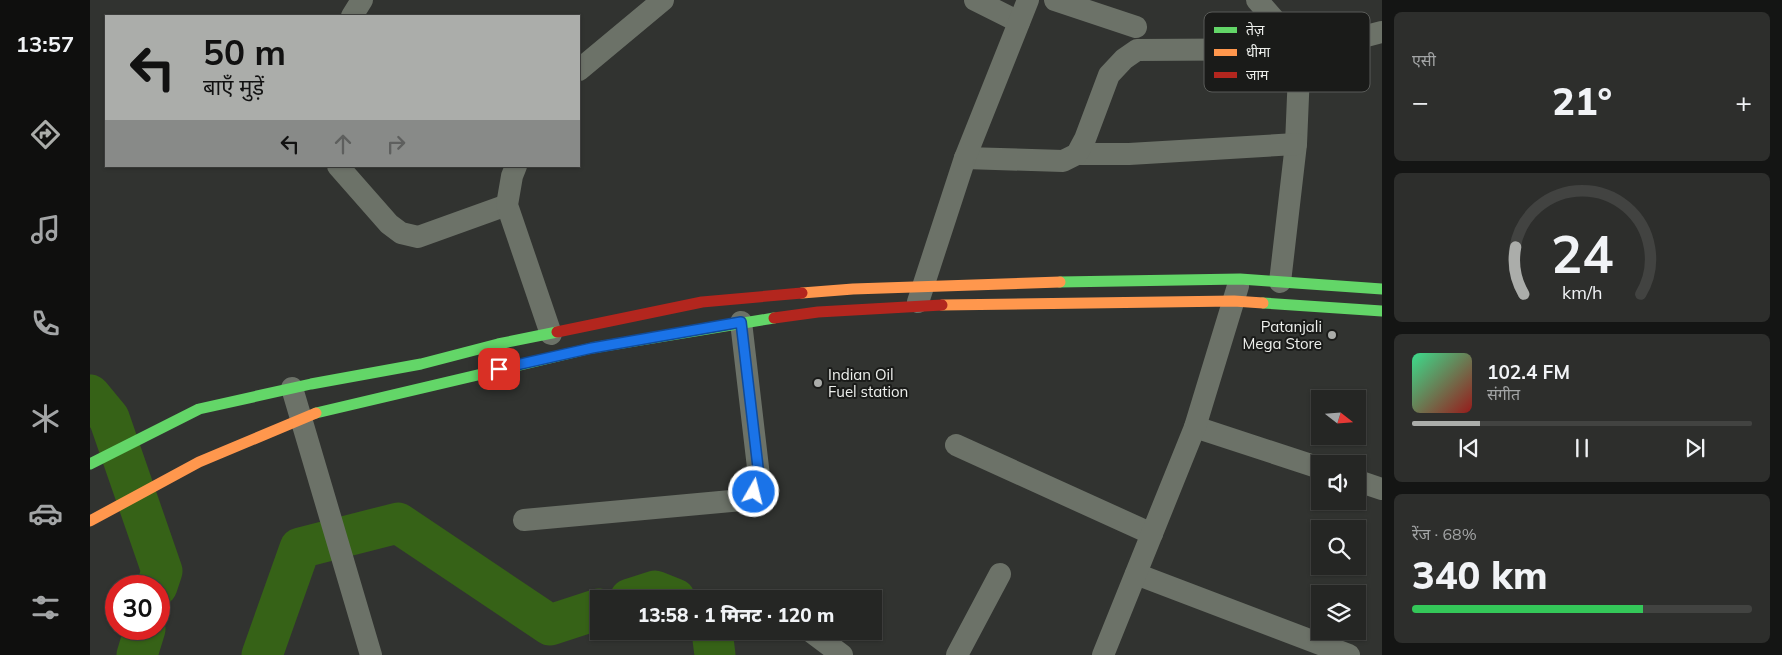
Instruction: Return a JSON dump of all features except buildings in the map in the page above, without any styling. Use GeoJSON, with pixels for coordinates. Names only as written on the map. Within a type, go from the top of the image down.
{"type":"FeatureCollection","features":[{"type":"Feature","properties":{"kind":"main road"},"geometry":{"type":"LineString","coordinates":[[90,521],[199,462],[302,419],[348,405],[592,348],[741,322],[920,296],[1240,280],[1342,284],[1382,289]]}},
{"type":"Feature","properties":{"kind":"main road"},"geometry":{"type":"LineString","coordinates":[[90,464],[199,409],[292,388],[421,364],[702,302],[854,288],[920,296],[1101,301],[1234,301],[1382,311]]}},
{"type":"Feature","properties":{"kind":"street"},"geometry":{"type":"LineString","coordinates":[[580,69],[663,0]]}},
{"type":"Feature","properties":{"kind":"street"},"geometry":{"type":"LineString","coordinates":[[976,0],[1018,22]]}},
{"type":"Feature","properties":{"kind":"street"},"geometry":{"type":"LineString","coordinates":[[920,296],[966,158],[1028,0]]}},
{"type":"Feature","properties":{"kind":"street"},"geometry":{"type":"LineString","coordinates":[[1054,0],[1136,26]]}},
{"type":"Feature","properties":{"kind":"street"},"geometry":{"type":"LineString","coordinates":[[1257,0],[1267,12]]}},
{"type":"Feature","properties":{"kind":"street"},"geometry":{"type":"LineString","coordinates":[[1077,154],[1085,139],[1108,74],[1124,59],[1136,50],[1204,50]]}},
{"type":"Feature","properties":{"kind":"street"},"geometry":{"type":"LineString","coordinates":[[1280,282],[1296,144],[1298,92]]}},
{"type":"Feature","properties":{"kind":"street"},"geometry":{"type":"LineString","coordinates":[[966,158],[1063,161],[1077,154],[1129,154],[1296,144]]}},
{"type":"Feature","properties":{"kind":"street"},"geometry":{"type":"LineString","coordinates":[[339,167],[389,224],[401,233],[418,237],[508,205]]}},
{"type":"Feature","properties":{"kind":"street"},"geometry":{"type":"LineString","coordinates":[[516,167],[512,176],[508,205],[551,334]]}},
{"type":"Feature","properties":{"kind":"street"},"geometry":{"type":"LineString","coordinates":[[1103,655],[1195,427],[1240,280]]}},
{"type":"Feature","properties":{"kind":"street"},"geometry":{"type":"LineString","coordinates":[[524,520],[742,500],[754,492],[759,476],[741,322]]}},
{"type":"Feature","properties":{"kind":"street"},"geometry":{"type":"LineString","coordinates":[[292,388],[348,581],[373,654]]}},
{"type":"Feature","properties":{"kind":"street"},"geometry":{"type":"LineString","coordinates":[[1195,427],[1311,465]]}},
{"type":"Feature","properties":{"kind":"street"},"geometry":{"type":"LineString","coordinates":[[956,445],[1152,534]]}},
{"type":"Feature","properties":{"kind":"street"},"geometry":{"type":"LineString","coordinates":[[1366,484],[1382,489]]}},
{"type":"Feature","properties":{"kind":"street"},"geometry":{"type":"LineString","coordinates":[[957,655],[1000,574]]}},
{"type":"Feature","properties":{"kind":"street"},"geometry":{"type":"LineString","coordinates":[[1136,574],[1349,655]]}},
{"type":"Feature","properties":{"kind":"street"},"geometry":{"type":"LineString","coordinates":[[820,640],[835,653]]}},
{"type":"Feature","properties":{"kind":"waterway"},"geometry":{"type":"LineString","coordinates":[[90,395],[109,418],[162,571],[161,575]]}},
{"type":"Feature","properties":{"kind":"waterway"},"geometry":{"type":"LineString","coordinates":[[262,655],[300,548],[398,523],[550,625],[590,612]]}},
{"type":"Feature","properties":{"kind":"waterway"},"geometry":{"type":"LineString","coordinates":[[137,655],[142,640]]}},
{"type":"Feature","properties":{"kind":"waterway"},"geometry":{"type":"LineString","coordinates":[[713,640],[715,655]]}},
{"type":"Feature","properties":{"kind":"traffic: fast"},"geometry":{"type":"LineString","coordinates":[[1060,282],[1240,279],[1382,289]]}},
{"type":"Feature","properties":{"kind":"traffic: fast"},"geometry":{"type":"LineString","coordinates":[[1263,303],[1382,311]]}},
{"type":"Feature","properties":{"kind":"traffic: fast"},"geometry":{"type":"LineString","coordinates":[[316,413],[592,348],[774,318]]}},
{"type":"Feature","properties":{"kind":"traffic: fast"},"geometry":{"type":"LineString","coordinates":[[90,464],[199,409],[311,384],[421,364],[498,344],[557,332]]}},
{"type":"Feature","properties":{"kind":"traffic: slow"},"geometry":{"type":"LineString","coordinates":[[802,293],[853,289],[1060,282]]}},
{"type":"Feature","properties":{"kind":"traffic: slow"},"geometry":{"type":"LineString","coordinates":[[942,305],[1234,301],[1263,303]]}},
{"type":"Feature","properties":{"kind":"traffic: slow"},"geometry":{"type":"LineString","coordinates":[[90,521],[199,462],[316,413]]}},
{"type":"Feature","properties":{"kind":"traffic: jam"},"geometry":{"type":"LineString","coordinates":[[557,332],[702,302],[802,293]]}},
{"type":"Feature","properties":{"kind":"traffic: jam"},"geometry":{"type":"LineString","coordinates":[[774,318],[818,312],[942,305]]}},
{"type":"Feature","properties":{"kind":"place","name":"Patanjali Mega Store"},"geometry":{"type":"Point","coordinates":[1332,335]}},
{"type":"Feature","properties":{"kind":"place","name":"Indian Oil Fuel station"},"geometry":{"type":"Point","coordinates":[818,383]}},
{"type":"Feature","properties":{"kind":"route"},"geometry":{"type":"LineString","coordinates":[[499,369],[592,348],[741,322],[759,476],[754,492]]}}]}
